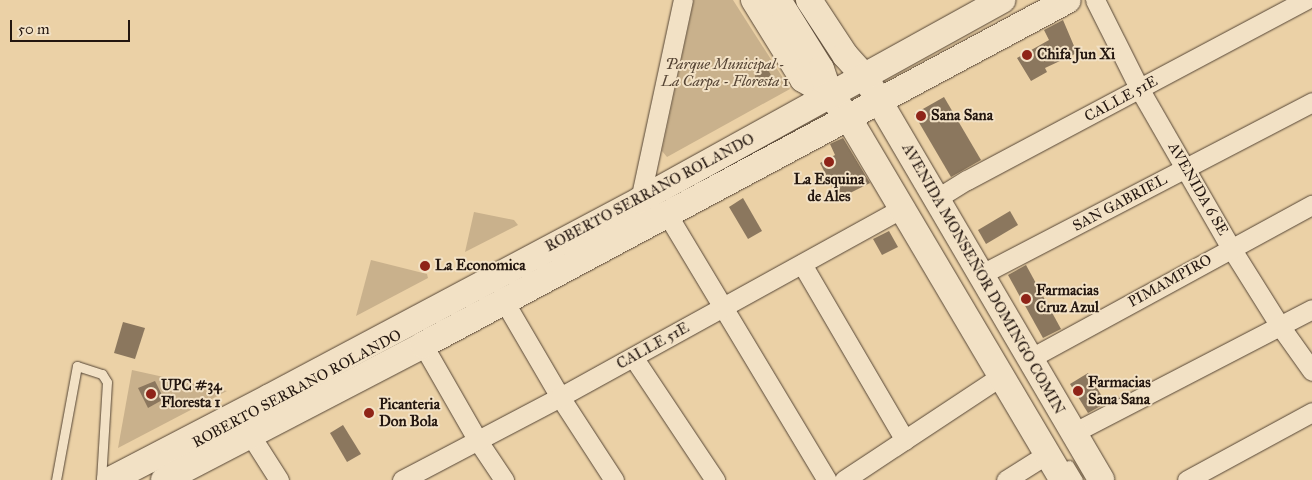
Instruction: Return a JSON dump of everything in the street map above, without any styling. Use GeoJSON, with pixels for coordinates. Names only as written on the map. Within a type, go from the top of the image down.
{"type":"FeatureCollection","features":[{"type":"Feature","properties":{"kind":"main road"},"geometry":{"type":"LineString","coordinates":[[754,0],[803,79],[855,107]]}},
{"type":"Feature","properties":{"kind":"main road"},"geometry":{"type":"LineString","coordinates":[[778,0],[821,68],[855,107]]}},
{"type":"Feature","properties":{"kind":"main road"},"geometry":{"type":"LineString","coordinates":[[809,0],[845,55],[865,77]]}},
{"type":"Feature","properties":{"kind":"main road"},"geometry":{"type":"LineString","coordinates":[[830,0],[859,46],[865,77]]}},
{"type":"Feature","properties":{"kind":"main road","name":"ROBERTO SERRANO ROLANDO"},"geometry":{"type":"LineString","coordinates":[[110,480],[270,398],[640,200],[855,107],[865,77],[1002,0]]}},
{"type":"Feature","properties":{"kind":"main road","name":"ROBERTO SERRANO ROLANDO"},"geometry":{"type":"LineString","coordinates":[[161,478],[251,436],[667,214],[855,107],[1068,0]]}},
{"type":"Feature","properties":{"kind":"main road","name":"AVENIDA MONSEÑOR DOMINGO COMIN"},"geometry":{"type":"LineString","coordinates":[[865,77],[855,107],[902,208],[1001,376],[1062,456],[1102,480]]}},
{"type":"Feature","properties":{"kind":"main road","name":"AVENIDA MONSEÑOR DOMINGO COMIN"},"geometry":{"type":"LineString","coordinates":[[855,107],[936,199],[1029,359],[1062,456]]}},
{"type":"Feature","properties":{"kind":"street"},"geometry":{"type":"LineString","coordinates":[[640,200],[683,0]]}},
{"type":"Feature","properties":{"kind":"street","name":"AVENIDA 6 SE"},"geometry":{"type":"LineString","coordinates":[[1095,0],[1140,90],[1231,248],[1280,326],[1312,371]]}},
{"type":"Feature","properties":{"kind":"street","name":"CALLE 51E"},"geometry":{"type":"LineString","coordinates":[[936,199],[967,180],[1140,90],[1306,0]]}},
{"type":"Feature","properties":{"kind":"street"},"geometry":{"type":"LineString","coordinates":[[1310,0],[1312,4]]}},
{"type":"Feature","properties":{"kind":"street","name":"SAN GABRIEL"},"geometry":{"type":"LineString","coordinates":[[980,275],[1312,102]]}},
{"type":"Feature","properties":{"kind":"street","name":"PIMAMPIRO"},"geometry":{"type":"LineString","coordinates":[[1029,359],[1312,205]]}},
{"type":"Feature","properties":{"kind":"street","name":"CALLE 51E"},"geometry":{"type":"LineString","coordinates":[[402,480],[560,397],[902,208]]}},
{"type":"Feature","properties":{"kind":"street"},"geometry":{"type":"LineString","coordinates":[[667,214],[827,480]]}},
{"type":"Feature","properties":{"kind":"street"},"geometry":{"type":"LineString","coordinates":[[802,264],[905,440]]}},
{"type":"Feature","properties":{"kind":"street"},"geometry":{"type":"LineString","coordinates":[[504,301],[560,397],[614,480]]}},
{"type":"Feature","properties":{"kind":"street"},"geometry":{"type":"LineString","coordinates":[[1006,480],[1062,456],[1280,326],[1312,309]]}},
{"type":"Feature","properties":{"kind":"street"},"geometry":{"type":"LineString","coordinates":[[423,345],[478,441],[504,480]]}},
{"type":"Feature","properties":{"kind":"street"},"geometry":{"type":"LineString","coordinates":[[633,357],[715,480]]}},
{"type":"Feature","properties":{"kind":"street"},"geometry":{"type":"LineString","coordinates":[[844,480],[1001,376]]}},
{"type":"Feature","properties":{"kind":"street"},"geometry":{"type":"LineString","coordinates":[[1187,480],[1312,412]]}},
{"type":"Feature","properties":{"kind":"street"},"geometry":{"type":"LineString","coordinates":[[251,436],[279,480]]}},
{"type":"Feature","properties":{"kind":"lane","name":"ROBERTO SERRANO ROLANDO"},"geometry":{"type":"LineString","coordinates":[[161,478],[830,118],[855,107]]}},
{"type":"Feature","properties":{"kind":"lane","name":"ROBERTO SERRANO ROLANDO"},"geometry":{"type":"LineString","coordinates":[[124,480],[855,107]]}},
{"type":"Feature","properties":{"kind":"lane","name":"AVENIDA MONSEÑOR DOMINGO COMIN"},"geometry":{"type":"LineString","coordinates":[[912,176],[1093,480]]}},
{"type":"Feature","properties":{"kind":"lane"},"geometry":{"type":"LineString","coordinates":[[56,480],[77,366],[102,374],[107,382],[101,480]]}},
{"type":"Feature","properties":{"kind":"lane","name":"AVENIDA MONSEÑOR DOMINGO COMIN"},"geometry":{"type":"LineString","coordinates":[[1062,456],[1078,480]]}},
{"type":"Feature","properties":{"kind":"green space","name":"Parque Municipal - La Carpa - Floresta 1"},"geometry":{"type":"Polygon","coordinates":[[[694,0],[733,0],[790,89],[667,157],[662,151],[694,0]]]}},
{"type":"Feature","properties":{"kind":"green space"},"geometry":{"type":"Polygon","coordinates":[[[474,212],[514,220],[518,225],[465,252],[474,212]]]}},
{"type":"Feature","properties":{"kind":"green space"},"geometry":{"type":"Polygon","coordinates":[[[371,260],[427,274],[428,278],[356,316],[371,260]]]}},
{"type":"Feature","properties":{"kind":"green space"},"geometry":{"type":"Polygon","coordinates":[[[132,370],[227,391],[118,448],[132,370]]]}},
{"type":"Feature","properties":{"kind":"building"},"geometry":{"type":"Polygon","coordinates":[[[1063,20],[1077,53],[1045,68],[1047,72],[1031,81],[1017,58],[1049,40],[1044,30],[1063,20]]]}},
{"type":"Feature","properties":{"kind":"building"},"geometry":{"type":"Polygon","coordinates":[[[760,69],[766,69],[771,74],[769,83],[760,85],[755,80],[755,74],[760,69]]]}},
{"type":"Feature","properties":{"kind":"building"},"geometry":{"type":"Polygon","coordinates":[[[944,97],[981,160],[951,177],[914,114],[944,97]]]}},
{"type":"Feature","properties":{"kind":"building"},"geometry":{"type":"Polygon","coordinates":[[[843,138],[870,183],[838,199],[820,163],[835,155],[830,144],[843,138]]]}},
{"type":"Feature","properties":{"kind":"building"},"geometry":{"type":"Polygon","coordinates":[[[743,198],[762,231],[748,239],[729,207],[743,198]]]}},
{"type":"Feature","properties":{"kind":"building"},"geometry":{"type":"Polygon","coordinates":[[[1010,211],[1018,225],[986,244],[978,230],[1010,211]]]}},
{"type":"Feature","properties":{"kind":"building"},"geometry":{"type":"Polygon","coordinates":[[[889,231],[898,247],[882,255],[873,239],[889,231]]]}},
{"type":"Feature","properties":{"kind":"building"},"geometry":{"type":"Polygon","coordinates":[[[1026,265],[1061,329],[1043,338],[1008,275],[1026,265]]]}},
{"type":"Feature","properties":{"kind":"building"},"geometry":{"type":"Polygon","coordinates":[[[123,322],[145,328],[135,359],[114,353],[123,322]]]}},
{"type":"Feature","properties":{"kind":"building"},"geometry":{"type":"Polygon","coordinates":[[[1088,373],[1106,403],[1088,413],[1070,384],[1088,373]]]}},
{"type":"Feature","properties":{"kind":"building","name":"UPC #34 Floresta 1"},"geometry":{"type":"Polygon","coordinates":[[[155,381],[164,399],[148,408],[138,388],[155,381]]]}},
{"type":"Feature","properties":{"kind":"building"},"geometry":{"type":"Polygon","coordinates":[[[343,425],[361,454],[347,462],[330,433],[343,425]]]}},
{"type":"Feature","properties":{"kind":"place","name":"Chifa Jun Xi"},"geometry":{"type":"Point","coordinates":[1027,55]}},
{"type":"Feature","properties":{"kind":"place","name":"Sana Sana"},"geometry":{"type":"Point","coordinates":[921,116]}},
{"type":"Feature","properties":{"kind":"place","name":"La Esquina de Ales"},"geometry":{"type":"Point","coordinates":[829,162]}},
{"type":"Feature","properties":{"kind":"place","name":"La Economica"},"geometry":{"type":"Point","coordinates":[425,266]}},
{"type":"Feature","properties":{"kind":"place","name":"Farmacias Cruz Azul"},"geometry":{"type":"Point","coordinates":[1026,299]}},
{"type":"Feature","properties":{"kind":"place","name":"Farmacias Sana Sana"},"geometry":{"type":"Point","coordinates":[1078,391]}},
{"type":"Feature","properties":{"kind":"place","name":"UPC #34 Floresta 1"},"geometry":{"type":"Point","coordinates":[151,394]}},
{"type":"Feature","properties":{"kind":"place","name":"Picanteria Don Bola"},"geometry":{"type":"Point","coordinates":[369,413]}}]}
